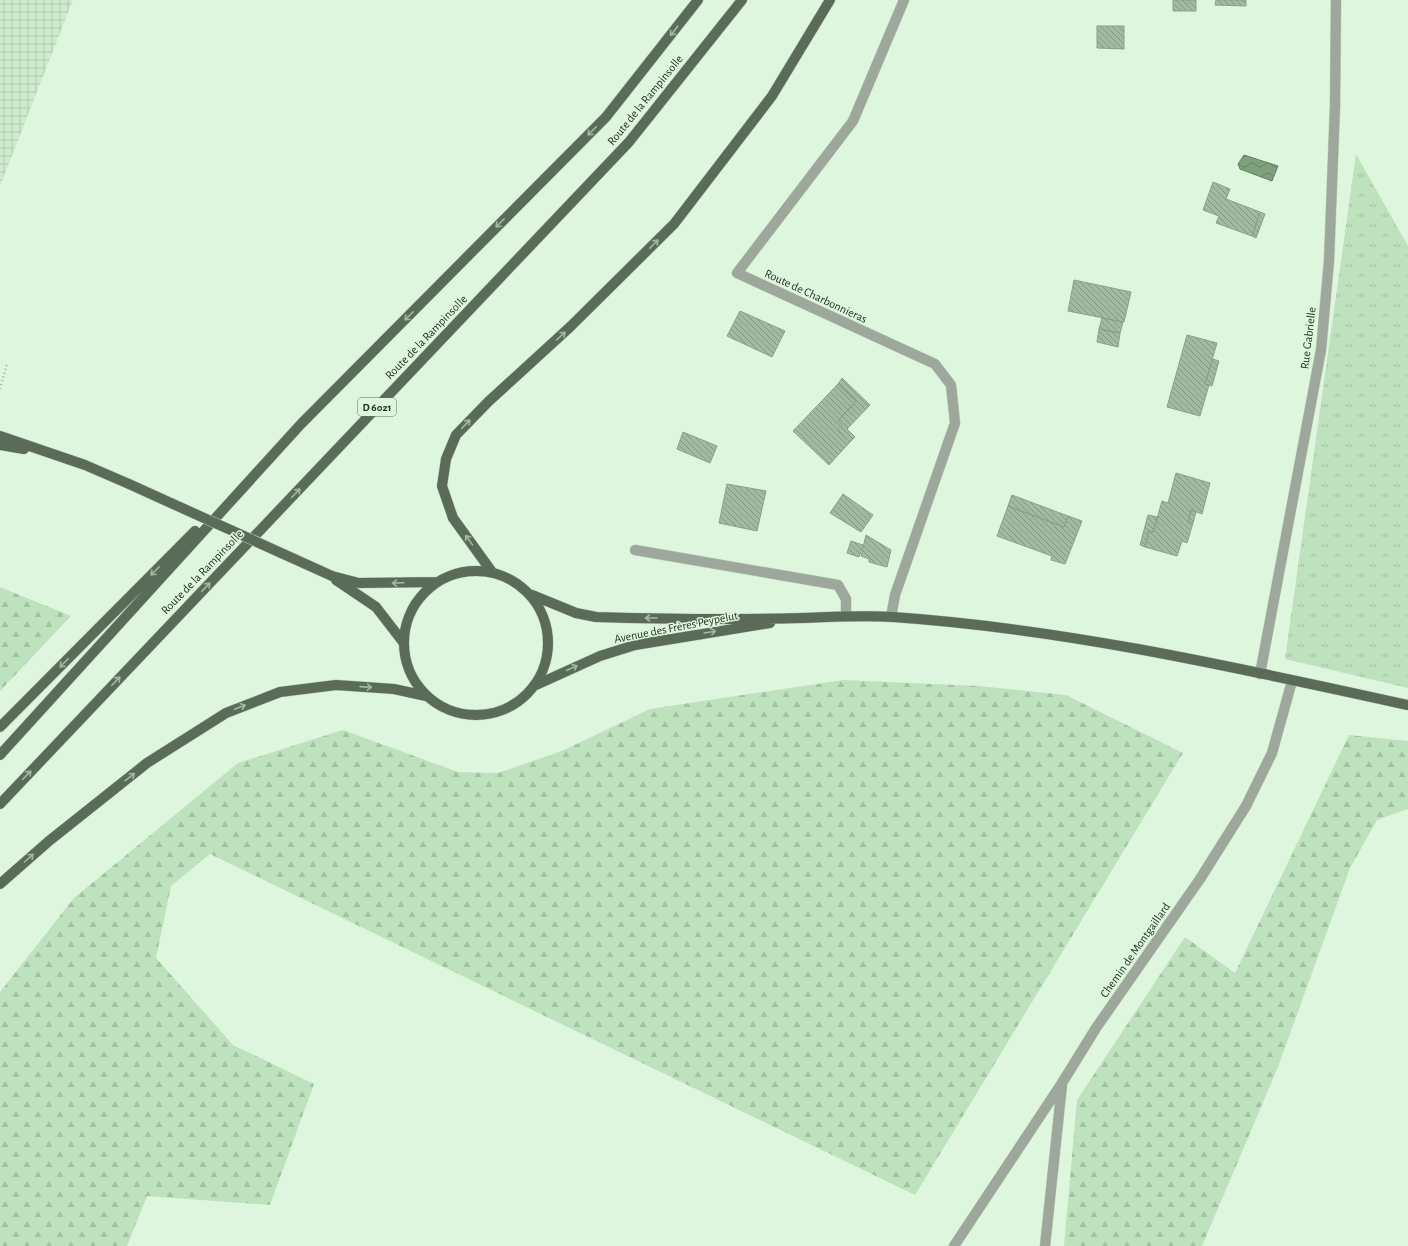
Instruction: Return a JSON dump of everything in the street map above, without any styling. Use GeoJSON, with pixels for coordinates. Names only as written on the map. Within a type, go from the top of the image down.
{"type":"FeatureCollection","features":[{"type":"Feature","properties":{"kind":"main road","name":"Route de la Rampinsolle"},"geometry":{"type":"LineString","coordinates":[[0,755],[301,424],[606,117],[698,0]]}},
{"type":"Feature","properties":{"kind":"main road","name":"Route de la Rampinsolle"},"geometry":{"type":"LineString","coordinates":[[0,804],[629,142],[742,0]]}},
{"type":"Feature","properties":{"kind":"main road"},"geometry":{"type":"LineString","coordinates":[[492,572],[453,518],[442,486],[446,459],[456,435],[488,402],[570,327],[674,224],[772,96],[830,0]]}},
{"type":"Feature","properties":{"kind":"main road"},"geometry":{"type":"LineString","coordinates":[[0,727],[301,424]]}},
{"type":"Feature","properties":{"kind":"main road"},"geometry":{"type":"LineString","coordinates":[[0,436],[85,465],[332,576],[359,583],[437,582]]}},
{"type":"Feature","properties":{"kind":"main road"},"geometry":{"type":"LineString","coordinates":[[0,445],[54,455]]}},
{"type":"Feature","properties":{"kind":"main road"},"geometry":{"type":"LineString","coordinates":[[473,570],[492,572],[514,580],[532,595],[544,616],[550,640],[547,663],[536,685],[518,702],[496,713],[472,716],[447,710],[426,696],[414,680],[408,668],[403,642],[408,618],[415,604],[419,598],[437,582],[454,573],[473,570]]}},
{"type":"Feature","properties":{"kind":"main road"},"geometry":{"type":"LineString","coordinates":[[332,576],[376,607],[403,642]]}},
{"type":"Feature","properties":{"kind":"main road","name":"Avenue des Frères Peypelut"},"geometry":{"type":"LineString","coordinates":[[532,595],[576,613],[596,617],[802,618],[846,615],[951,622],[1098,641],[1408,705]]}},
{"type":"Feature","properties":{"kind":"main road","name":"Avenue des Frères Peypelut"},"geometry":{"type":"LineString","coordinates":[[536,685],[600,656],[635,645],[802,618]]}},
{"type":"Feature","properties":{"kind":"main road"},"geometry":{"type":"LineString","coordinates":[[0,884],[49,841],[147,763],[226,713],[280,692],[336,685],[394,689],[426,696]]}},
{"type":"Feature","properties":{"kind":"street","name":"Route de Charbonnieras"},"geometry":{"type":"LineString","coordinates":[[891,617],[895,595],[955,423],[951,385],[934,364],[737,273],[853,121],[904,0]]}},
{"type":"Feature","properties":{"kind":"street","name":"Rue Gabrielle"},"geometry":{"type":"LineString","coordinates":[[1260,674],[1321,350],[1329,261],[1335,106],[1336,0]]}},
{"type":"Feature","properties":{"kind":"street"},"geometry":{"type":"LineString","coordinates":[[635,550],[838,585],[846,599],[846,615]]}},
{"type":"Feature","properties":{"kind":"street","name":"Chemin de Montgaillard"},"geometry":{"type":"LineString","coordinates":[[1045,1246],[1062,1084],[1096,1028],[1200,880],[1246,806],[1272,753],[1292,682]]}},
{"type":"Feature","properties":{"kind":"street"},"geometry":{"type":"LineString","coordinates":[[954,1246],[1062,1084]]}},
{"type":"Feature","properties":{"kind":"path"},"geometry":{"type":"LineString","coordinates":[[0,389],[7,363]]}},
{"type":"Feature","properties":{"kind":"shaded area"},"geometry":{"type":"Polygon","coordinates":[[[0,0],[73,0],[0,186],[0,0]]]}},
{"type":"Feature","properties":{"kind":"green space"},"geometry":{"type":"Polygon","coordinates":[[[1356,154],[1408,246],[1408,688],[1285,659],[1356,154]]]}},
{"type":"Feature","properties":{"kind":"green space"},"geometry":{"type":"Polygon","coordinates":[[[0,587],[71,616],[0,691],[0,587]]]}},
{"type":"Feature","properties":{"kind":"green space"},"geometry":{"type":"Polygon","coordinates":[[[843,680],[979,686],[1066,695],[1183,753],[915,1195],[210,854],[171,886],[156,958],[233,1045],[314,1084],[270,1205],[147,1196],[127,1246],[0,1246],[0,992],[74,898],[238,763],[343,730],[458,772],[498,773],[562,751],[650,709],[843,680]]]}},
{"type":"Feature","properties":{"kind":"green space"},"geometry":{"type":"Polygon","coordinates":[[[1349,735],[1408,741],[1408,809],[1377,820],[1350,868],[1278,1067],[1202,1246],[1064,1246],[1077,1100],[1185,937],[1235,973],[1349,735]]]}},
{"type":"Feature","properties":{"kind":"water"},"geometry":{"type":"Polygon","coordinates":[[[1244,155],[1278,166],[1272,181],[1240,169],[1238,164],[1244,155]]]}},
{"type":"Feature","properties":{"kind":"building"},"geometry":{"type":"Polygon","coordinates":[[[1173,0],[1196,0],[1196,11],[1173,11],[1173,0]]]}},
{"type":"Feature","properties":{"kind":"building"},"geometry":{"type":"Polygon","coordinates":[[[1216,0],[1246,0],[1246,6],[1215,5],[1216,0]]]}},
{"type":"Feature","properties":{"kind":"building"},"geometry":{"type":"Polygon","coordinates":[[[1097,26],[1124,26],[1124,49],[1097,48],[1097,26]]]}},
{"type":"Feature","properties":{"kind":"building"},"geometry":{"type":"Polygon","coordinates":[[[1213,182],[1230,189],[1226,199],[1260,212],[1252,236],[1216,223],[1219,216],[1203,210],[1213,182]]]}},
{"type":"Feature","properties":{"kind":"building"},"geometry":{"type":"Polygon","coordinates":[[[1260,212],[1265,214],[1256,238],[1252,236],[1260,212]]]}},
{"type":"Feature","properties":{"kind":"building"},"geometry":{"type":"Polygon","coordinates":[[[1074,280],[1131,292],[1124,322],[1068,311],[1074,280]]]}},
{"type":"Feature","properties":{"kind":"building"},"geometry":{"type":"Polygon","coordinates":[[[740,311],[785,331],[772,357],[727,336],[740,311]]]}},
{"type":"Feature","properties":{"kind":"building"},"geometry":{"type":"Polygon","coordinates":[[[1102,318],[1123,322],[1120,333],[1099,329],[1102,318]]]}},
{"type":"Feature","properties":{"kind":"building"},"geometry":{"type":"Polygon","coordinates":[[[1099,329],[1120,333],[1118,347],[1097,342],[1099,329]]]}},
{"type":"Feature","properties":{"kind":"building"},"geometry":{"type":"Polygon","coordinates":[[[1187,335],[1217,343],[1205,384],[1209,385],[1200,416],[1167,407],[1187,335]]]}},
{"type":"Feature","properties":{"kind":"building"},"geometry":{"type":"Polygon","coordinates":[[[1213,359],[1219,361],[1212,386],[1205,384],[1213,359]]]}},
{"type":"Feature","properties":{"kind":"building"},"geometry":{"type":"Polygon","coordinates":[[[842,378],[870,405],[847,429],[855,437],[850,442],[837,430],[842,425],[838,421],[856,401],[838,384],[842,378]]]}},
{"type":"Feature","properties":{"kind":"building"},"geometry":{"type":"Polygon","coordinates":[[[838,384],[856,401],[838,421],[842,425],[837,430],[850,442],[829,465],[793,431],[838,384]]]}},
{"type":"Feature","properties":{"kind":"building"},"geometry":{"type":"Polygon","coordinates":[[[683,432],[717,446],[710,463],[677,449],[683,432]]]}},
{"type":"Feature","properties":{"kind":"building"},"geometry":{"type":"Polygon","coordinates":[[[1176,473],[1210,483],[1202,514],[1191,510],[1188,522],[1193,523],[1187,543],[1182,541],[1177,556],[1145,547],[1149,531],[1153,532],[1162,501],[1168,503],[1176,473]]]}},
{"type":"Feature","properties":{"kind":"building"},"geometry":{"type":"Polygon","coordinates":[[[727,484],[766,491],[757,531],[719,523],[727,484]]]}},
{"type":"Feature","properties":{"kind":"building"},"geometry":{"type":"Polygon","coordinates":[[[843,494],[873,515],[861,532],[830,513],[843,494]]]}},
{"type":"Feature","properties":{"kind":"building"},"geometry":{"type":"Polygon","coordinates":[[[1012,495],[1068,516],[1064,527],[1008,506],[1012,495]]]}},
{"type":"Feature","properties":{"kind":"building"},"geometry":{"type":"Polygon","coordinates":[[[1008,506],[1064,527],[1068,516],[1082,521],[1065,564],[1051,560],[1052,556],[997,536],[1008,506]]]}},
{"type":"Feature","properties":{"kind":"building"},"geometry":{"type":"Polygon","coordinates":[[[1191,510],[1196,512],[1193,523],[1188,522],[1191,510]]]}},
{"type":"Feature","properties":{"kind":"building"},"geometry":{"type":"Polygon","coordinates":[[[1148,515],[1158,517],[1153,532],[1149,531],[1145,547],[1140,545],[1148,515]]]}},
{"type":"Feature","properties":{"kind":"building"},"geometry":{"type":"Polygon","coordinates":[[[866,535],[891,550],[887,567],[869,562],[869,559],[861,556],[866,535]]]}},
{"type":"Feature","properties":{"kind":"building"},"geometry":{"type":"Polygon","coordinates":[[[851,541],[863,545],[859,557],[847,553],[851,541]]]}}]}
